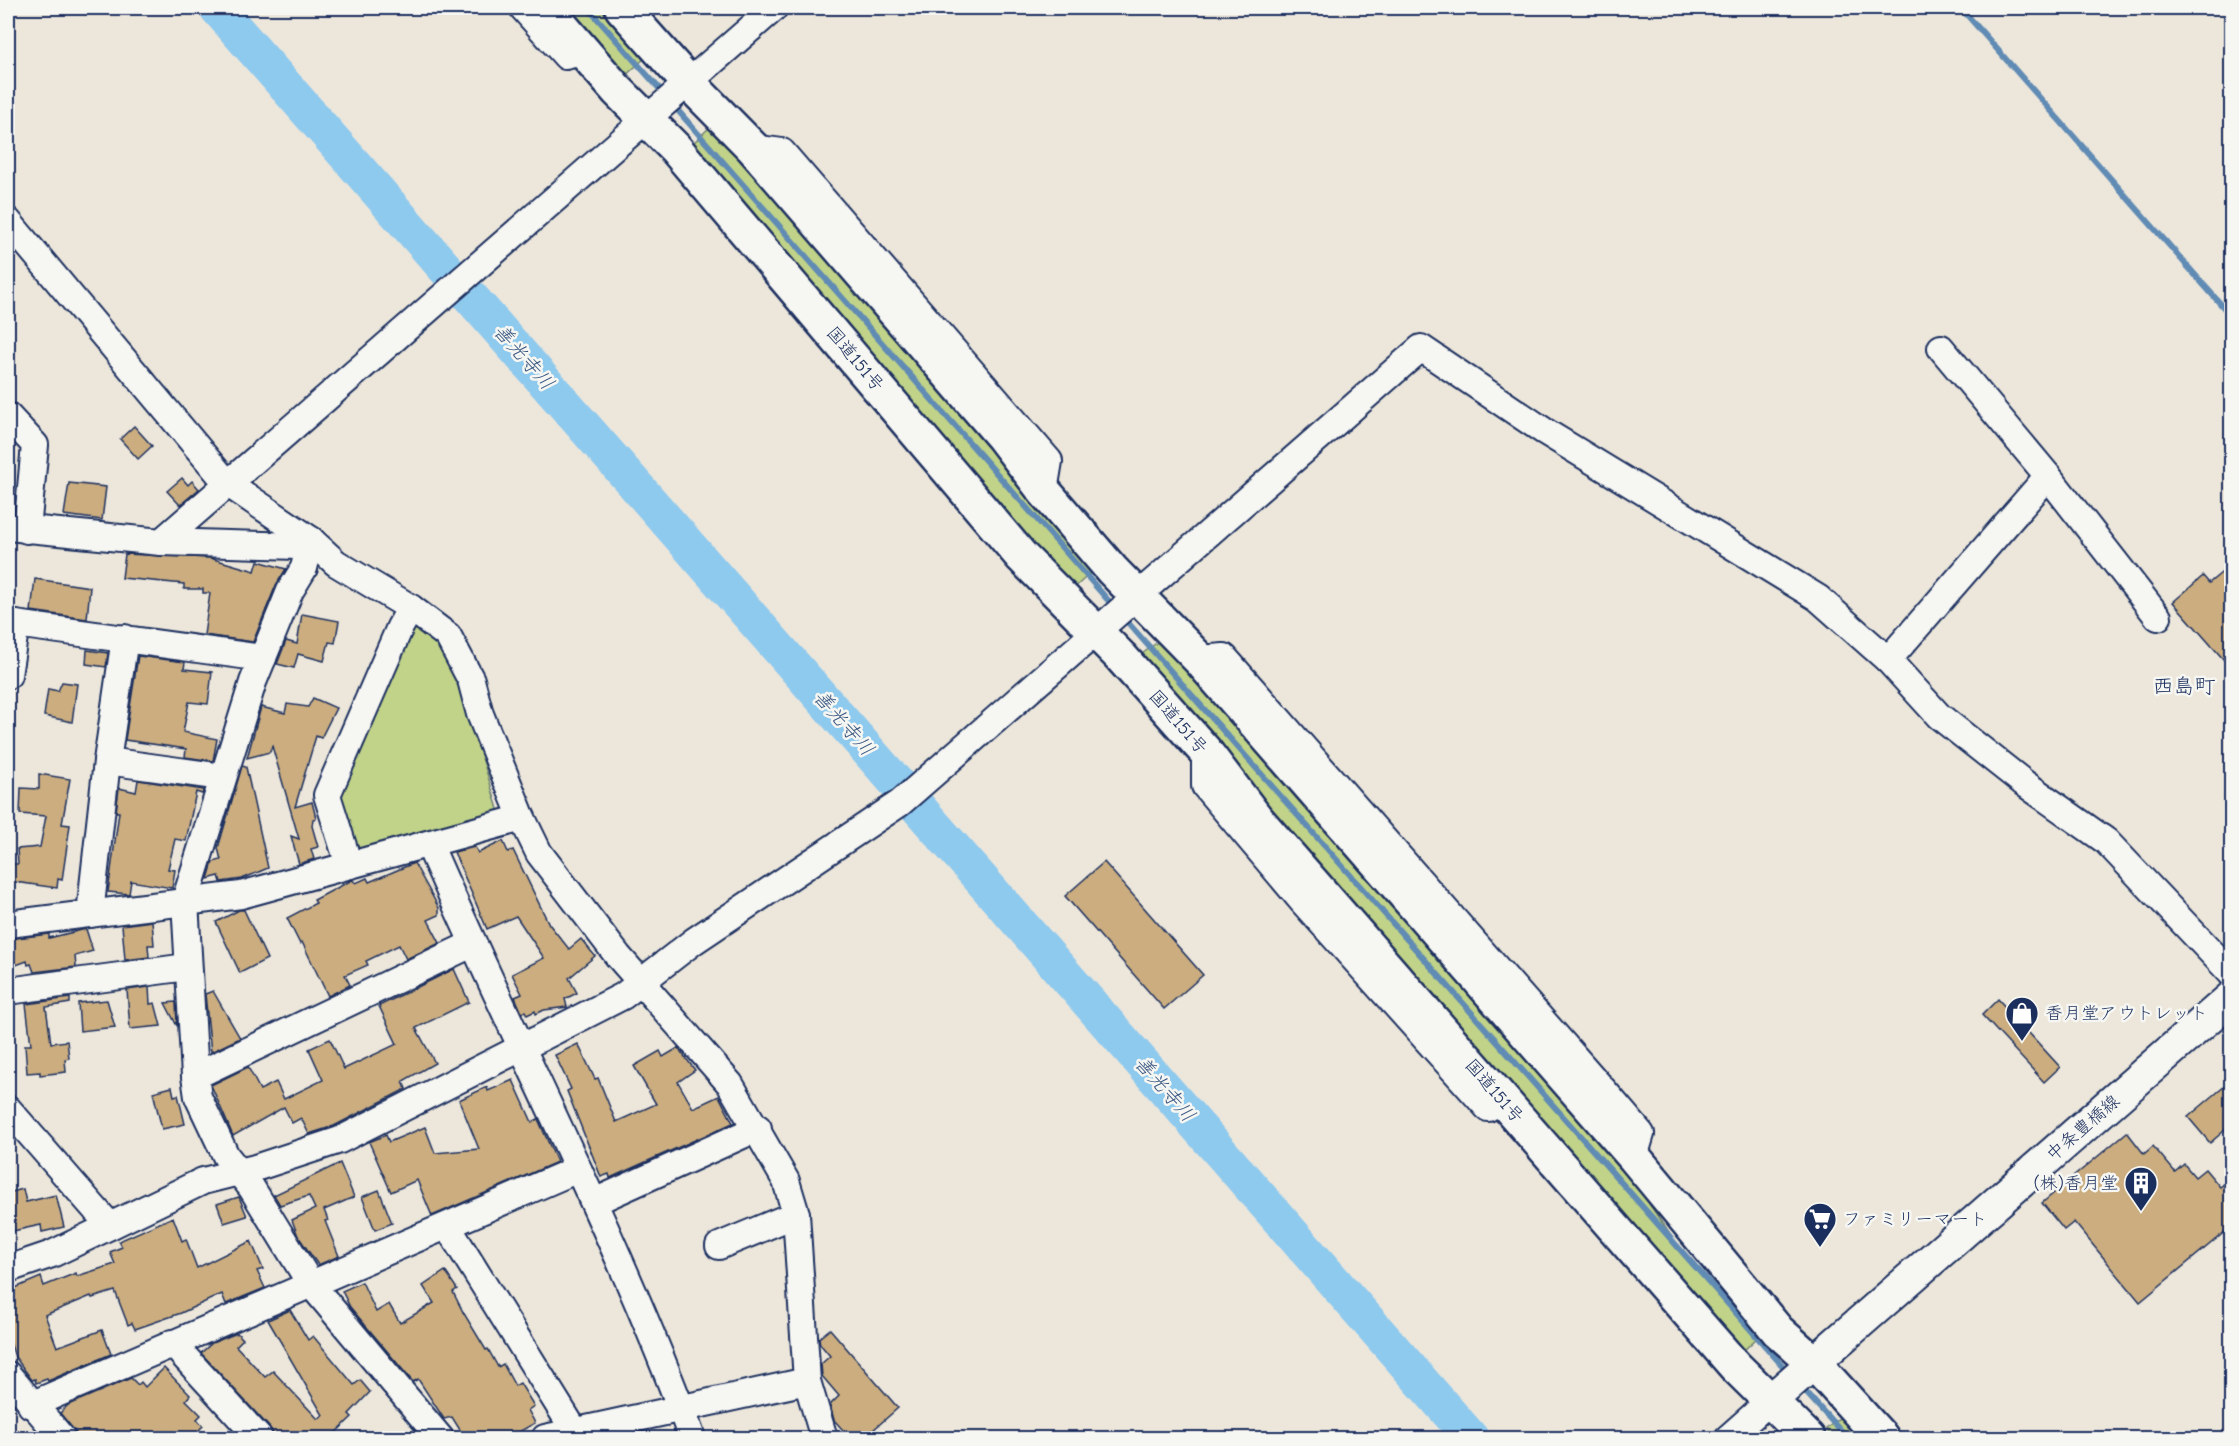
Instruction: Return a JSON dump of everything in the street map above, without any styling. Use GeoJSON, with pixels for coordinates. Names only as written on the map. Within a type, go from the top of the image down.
{"type":"FeatureCollection","features":[{"type":"Feature","properties":{"kind":"highway","name":"国道151号"},"geometry":{"type":"LineString","coordinates":[[546,8],[728,210],[1022,557],[1096,631],[1204,751],[1256,818],[1735,1366],[1794,1381],[1882,1438]]}},
{"type":"Feature","properties":{"kind":"highway","name":"国道151号"},"geometry":{"type":"LineString","coordinates":[[622,8],[687,81],[753,148],[994,427],[1044,491],[1112,570],[1139,594],[1200,659],[1634,1157],[1778,1331],[1794,1381],[1808,1438]]}},
{"type":"Feature","properties":{"kind":"main road","name":"中条豊橋線"},"geometry":{"type":"LineString","coordinates":[[1794,1381],[2232,997]]}},
{"type":"Feature","properties":{"kind":"street"},"geometry":{"type":"LineString","coordinates":[[523,8],[566,56],[585,52]]}},
{"type":"Feature","properties":{"kind":"street"},"geometry":{"type":"LineString","coordinates":[[161,542],[687,81],[774,8]]}},
{"type":"Feature","properties":{"kind":"street"},"geometry":{"type":"LineString","coordinates":[[9,225],[227,483],[310,540],[336,563],[411,608],[448,636],[460,655],[471,680],[480,714],[522,818],[539,853],[618,956],[643,981],[730,1084],[758,1128],[786,1180],[796,1214],[807,1381],[824,1438]]}},
{"type":"Feature","properties":{"kind":"street"},"geometry":{"type":"LineString","coordinates":[[8,1269],[52,1254],[203,1181],[340,1140],[623,996],[694,941],[907,797],[1421,348],[1544,431],[1818,598],[1888,660],[1939,716],[2024,783],[2106,841],[2232,974]]}},
{"type":"Feature","properties":{"kind":"street"},"geometry":{"type":"LineString","coordinates":[[1941,348],[2048,476],[2158,617]]}},
{"type":"Feature","properties":{"kind":"street"},"geometry":{"type":"LineString","coordinates":[[8,416],[35,445],[17,529],[161,542],[298,546],[310,540]]}},
{"type":"Feature","properties":{"kind":"street"},"geometry":{"type":"LineString","coordinates":[[1888,660],[2048,476]]}},
{"type":"Feature","properties":{"kind":"street"},"geometry":{"type":"LineString","coordinates":[[310,540],[304,568],[290,591],[263,658],[222,777],[184,901],[198,1097],[226,1156],[251,1187],[310,1283],[440,1438]]}},
{"type":"Feature","properties":{"kind":"street"},"geometry":{"type":"LineString","coordinates":[[349,865],[327,795],[400,627],[411,608]]}},
{"type":"Feature","properties":{"kind":"street"},"geometry":{"type":"LineString","coordinates":[[8,675],[12,623],[263,658]]}},
{"type":"Feature","properties":{"kind":"street"},"geometry":{"type":"LineString","coordinates":[[90,914],[107,761],[125,638]]}},
{"type":"Feature","properties":{"kind":"street"},"geometry":{"type":"LineString","coordinates":[[107,761],[222,777]]}},
{"type":"Feature","properties":{"kind":"street"},"geometry":{"type":"LineString","coordinates":[[8,924],[241,895],[522,818]]}},
{"type":"Feature","properties":{"kind":"street"},"geometry":{"type":"LineString","coordinates":[[429,844],[472,944],[523,1046],[594,1202],[692,1438]]}},
{"type":"Feature","properties":{"kind":"street"},"geometry":{"type":"LineString","coordinates":[[195,1076],[472,944]]}},
{"type":"Feature","properties":{"kind":"street"},"geometry":{"type":"LineString","coordinates":[[8,990],[188,967]]}},
{"type":"Feature","properties":{"kind":"street"},"geometry":{"type":"LineString","coordinates":[[8,1109],[110,1226]]}},
{"type":"Feature","properties":{"kind":"street"},"geometry":{"type":"LineString","coordinates":[[594,1202],[758,1128]]}},
{"type":"Feature","properties":{"kind":"street"},"geometry":{"type":"LineString","coordinates":[[31,1405],[578,1169]]}},
{"type":"Feature","properties":{"kind":"street"},"geometry":{"type":"LineString","coordinates":[[719,1246],[796,1214]]}},
{"type":"Feature","properties":{"kind":"street"},"geometry":{"type":"LineString","coordinates":[[448,1227],[577,1435]]}},
{"type":"Feature","properties":{"kind":"street"},"geometry":{"type":"LineString","coordinates":[[172,1343],[259,1438]]}},
{"type":"Feature","properties":{"kind":"street"},"geometry":{"type":"LineString","coordinates":[[8,1375],[31,1405],[62,1438]]}},
{"type":"Feature","properties":{"kind":"street"},"geometry":{"type":"LineString","coordinates":[[545,1438],[577,1435],[680,1408],[807,1381]]}},
{"type":"Feature","properties":{"kind":"street"},"geometry":{"type":"LineString","coordinates":[[1728,1438],[1794,1381]]}},
{"type":"Feature","properties":{"kind":"green space"},"geometry":{"type":"Polygon","coordinates":[[[562,8],[602,8],[646,57],[623,78],[562,8]]]}},
{"type":"Feature","properties":{"kind":"green space"},"geometry":{"type":"Polygon","coordinates":[[[711,126],[964,408],[1093,571],[1073,589],[822,307],[772,236],[691,145],[711,126]]]}},
{"type":"Feature","properties":{"kind":"green space"},"geometry":{"type":"Polygon","coordinates":[[[418,628],[445,653],[459,683],[498,809],[495,815],[359,855],[336,802],[407,630],[418,628]]]}},
{"type":"Feature","properties":{"kind":"green space"},"geometry":{"type":"Polygon","coordinates":[[[1164,637],[1611,1148],[1684,1255],[1758,1337],[1741,1353],[1291,842],[1223,749],[1142,654],[1164,637]]]}},
{"type":"Feature","properties":{"kind":"green space"},"geometry":{"type":"Polygon","coordinates":[[[1845,1413],[1867,1438],[1834,1438],[1826,1429],[1845,1413]]]}},
{"type":"Feature","properties":{"kind":"building"},"geometry":{"type":"Polygon","coordinates":[[[134,426],[152,446],[138,459],[120,439],[134,426]]]}},
{"type":"Feature","properties":{"kind":"building"},"geometry":{"type":"Polygon","coordinates":[[[182,478],[188,485],[192,481],[199,489],[180,505],[167,491],[182,478]]]}},
{"type":"Feature","properties":{"kind":"building"},"geometry":{"type":"Polygon","coordinates":[[[69,483],[106,487],[102,520],[64,515],[69,483]]]}},
{"type":"Feature","properties":{"kind":"building"},"geometry":{"type":"Polygon","coordinates":[[[125,554],[210,558],[255,571],[258,561],[286,569],[276,585],[253,642],[204,635],[210,593],[203,593],[203,589],[184,589],[184,584],[122,578],[125,554]]]}},
{"type":"Feature","properties":{"kind":"building"},"geometry":{"type":"Polygon","coordinates":[[[2232,564],[2232,669],[2173,602],[2203,576],[2209,583],[2232,564]]]}},
{"type":"Feature","properties":{"kind":"building"},"geometry":{"type":"Polygon","coordinates":[[[35,579],[90,587],[87,619],[31,611],[35,579]]]}},
{"type":"Feature","properties":{"kind":"building"},"geometry":{"type":"Polygon","coordinates":[[[302,614],[339,621],[335,643],[329,642],[324,661],[298,654],[294,668],[277,664],[286,641],[297,644],[302,614]]]}},
{"type":"Feature","properties":{"kind":"building"},"geometry":{"type":"Polygon","coordinates":[[[87,650],[108,653],[106,667],[86,664],[87,650]]]}},
{"type":"Feature","properties":{"kind":"building"},"geometry":{"type":"Polygon","coordinates":[[[138,656],[185,662],[184,669],[212,672],[208,704],[189,702],[183,732],[217,739],[213,761],[185,757],[186,749],[125,740],[138,656]]]}},
{"type":"Feature","properties":{"kind":"building"},"geometry":{"type":"Polygon","coordinates":[[[62,682],[77,684],[72,722],[44,716],[48,689],[58,691],[62,682]]]}},
{"type":"Feature","properties":{"kind":"building"},"geometry":{"type":"Polygon","coordinates":[[[313,698],[336,708],[321,738],[316,736],[295,807],[312,802],[316,818],[313,819],[312,826],[318,847],[311,849],[314,859],[299,864],[291,836],[299,839],[272,746],[270,752],[247,758],[261,707],[285,713],[287,704],[308,707],[313,698]]]}},
{"type":"Feature","properties":{"kind":"building"},"geometry":{"type":"Polygon","coordinates":[[[242,766],[246,767],[268,868],[242,879],[221,882],[219,876],[208,879],[213,862],[221,860],[218,848],[242,766]]]}},
{"type":"Feature","properties":{"kind":"building"},"geometry":{"type":"Polygon","coordinates":[[[39,774],[70,779],[62,824],[70,825],[62,880],[58,879],[57,888],[8,881],[8,864],[18,864],[17,849],[40,847],[46,816],[20,814],[21,788],[39,789],[39,774]]]}},
{"type":"Feature","properties":{"kind":"building"},"geometry":{"type":"Polygon","coordinates":[[[138,780],[204,790],[202,794],[196,792],[186,841],[175,839],[168,869],[175,870],[172,888],[131,881],[129,894],[108,892],[119,812],[116,812],[119,788],[136,792],[138,780]]]}},
{"type":"Feature","properties":{"kind":"building"},"geometry":{"type":"Polygon","coordinates":[[[503,841],[508,852],[513,850],[549,924],[569,949],[581,939],[595,956],[569,978],[577,993],[565,999],[567,1007],[544,1010],[536,1014],[535,1011],[527,1015],[525,1011],[522,1013],[515,997],[522,994],[512,974],[544,958],[516,916],[487,929],[454,852],[475,847],[478,853],[503,841]]]}},
{"type":"Feature","properties":{"kind":"building"},"geometry":{"type":"Polygon","coordinates":[[[1104,862],[1203,975],[1164,1009],[1065,896],[1104,862]]]}},
{"type":"Feature","properties":{"kind":"building"},"geometry":{"type":"Polygon","coordinates":[[[414,863],[439,908],[439,915],[428,920],[440,943],[406,959],[399,945],[366,961],[368,965],[345,975],[350,985],[328,996],[302,942],[300,944],[287,918],[316,903],[314,900],[352,880],[356,883],[367,878],[369,882],[414,863]]]}},
{"type":"Feature","properties":{"kind":"building"},"geometry":{"type":"Polygon","coordinates":[[[239,910],[244,910],[267,959],[240,973],[216,922],[239,910]]]}},
{"type":"Feature","properties":{"kind":"building"},"geometry":{"type":"Polygon","coordinates":[[[152,921],[154,945],[148,945],[149,957],[125,960],[122,925],[152,921]]]}},
{"type":"Feature","properties":{"kind":"building"},"geometry":{"type":"Polygon","coordinates":[[[86,929],[93,951],[75,956],[76,967],[34,972],[27,961],[8,968],[8,951],[13,949],[9,939],[49,934],[49,938],[86,929]]]}},
{"type":"Feature","properties":{"kind":"building"},"geometry":{"type":"Polygon","coordinates":[[[454,969],[469,1002],[416,1028],[435,1063],[403,1081],[406,1089],[334,1126],[309,1134],[301,1118],[292,1123],[284,1107],[233,1136],[211,1085],[248,1067],[260,1090],[276,1082],[284,1099],[323,1080],[309,1049],[330,1039],[344,1069],[397,1044],[379,1006],[454,969]]]}},
{"type":"Feature","properties":{"kind":"building"},"geometry":{"type":"Polygon","coordinates":[[[149,987],[150,1004],[155,1003],[161,1026],[130,1029],[127,990],[149,987]]]}},
{"type":"Feature","properties":{"kind":"building"},"geometry":{"type":"Polygon","coordinates":[[[213,991],[240,1038],[211,1052],[205,994],[213,991]]]}},
{"type":"Feature","properties":{"kind":"building"},"geometry":{"type":"Polygon","coordinates":[[[70,998],[70,1003],[46,1007],[51,1043],[67,1041],[69,1058],[65,1059],[66,1072],[40,1075],[40,1072],[27,1073],[25,1045],[31,1045],[26,1004],[70,998]]]}},
{"type":"Feature","properties":{"kind":"building"},"geometry":{"type":"Polygon","coordinates":[[[1998,999],[2060,1067],[2044,1082],[1982,1015],[1998,999]]]}},
{"type":"Feature","properties":{"kind":"building"},"geometry":{"type":"Polygon","coordinates":[[[107,1000],[115,1027],[80,1031],[78,1003],[107,1000]]]}},
{"type":"Feature","properties":{"kind":"building"},"geometry":{"type":"Polygon","coordinates":[[[176,1002],[177,1026],[165,1003],[176,1002]]]}},
{"type":"Feature","properties":{"kind":"building"},"geometry":{"type":"Polygon","coordinates":[[[578,1044],[595,1079],[598,1078],[616,1122],[656,1104],[634,1066],[660,1051],[663,1057],[678,1048],[695,1070],[678,1082],[693,1108],[719,1096],[733,1123],[610,1178],[609,1174],[601,1177],[567,1091],[571,1089],[555,1055],[578,1044]]]}},
{"type":"Feature","properties":{"kind":"building"},"geometry":{"type":"Polygon","coordinates":[[[513,1080],[532,1122],[538,1119],[557,1162],[432,1216],[417,1180],[391,1192],[369,1142],[386,1135],[389,1142],[425,1127],[435,1153],[479,1149],[459,1100],[487,1087],[488,1091],[513,1080]]]}},
{"type":"Feature","properties":{"kind":"building"},"geometry":{"type":"Polygon","coordinates":[[[2232,1080],[2232,1124],[2210,1143],[2188,1117],[2232,1080]]]}},
{"type":"Feature","properties":{"kind":"building"},"geometry":{"type":"Polygon","coordinates":[[[172,1087],[174,1096],[178,1095],[185,1124],[162,1129],[153,1092],[172,1087]]]}},
{"type":"Feature","properties":{"kind":"building","name":"(株)香月堂"},"geometry":{"type":"Polygon","coordinates":[[[2127,1132],[2144,1154],[2153,1146],[2175,1172],[2184,1164],[2195,1177],[2205,1169],[2220,1187],[2232,1178],[2232,1226],[2140,1302],[2074,1222],[2064,1230],[2042,1203],[2127,1132]]]}},
{"type":"Feature","properties":{"kind":"building"},"geometry":{"type":"Polygon","coordinates":[[[340,1163],[354,1197],[324,1210],[328,1220],[325,1221],[339,1256],[318,1265],[298,1236],[292,1220],[315,1209],[309,1196],[280,1205],[274,1195],[340,1163]]]}},
{"type":"Feature","properties":{"kind":"building"},"geometry":{"type":"Polygon","coordinates":[[[23,1189],[26,1202],[56,1195],[64,1227],[42,1232],[41,1225],[8,1232],[8,1193],[23,1189]]]}},
{"type":"Feature","properties":{"kind":"building"},"geometry":{"type":"Polygon","coordinates":[[[379,1190],[392,1223],[375,1230],[362,1197],[379,1190]]]}},
{"type":"Feature","properties":{"kind":"building"},"geometry":{"type":"Polygon","coordinates":[[[239,1197],[247,1216],[224,1223],[217,1204],[239,1197]]]}},
{"type":"Feature","properties":{"kind":"building"},"geometry":{"type":"Polygon","coordinates":[[[173,1217],[182,1241],[186,1239],[197,1268],[251,1241],[263,1269],[257,1271],[265,1288],[226,1304],[222,1294],[181,1313],[135,1329],[132,1323],[128,1325],[115,1291],[92,1298],[91,1296],[45,1315],[57,1347],[102,1330],[111,1354],[48,1381],[47,1379],[36,1383],[35,1379],[32,1380],[15,1357],[8,1336],[8,1291],[41,1277],[44,1286],[76,1273],[77,1276],[115,1264],[110,1252],[122,1247],[119,1241],[173,1217]]]}},
{"type":"Feature","properties":{"kind":"building"},"geometry":{"type":"Polygon","coordinates":[[[445,1271],[457,1289],[453,1292],[463,1312],[486,1350],[488,1349],[498,1367],[503,1364],[515,1386],[520,1383],[534,1406],[528,1410],[535,1423],[512,1436],[510,1432],[497,1438],[465,1438],[452,1417],[444,1419],[418,1379],[413,1382],[350,1307],[342,1291],[362,1282],[376,1312],[389,1304],[400,1323],[434,1303],[423,1286],[445,1271]]]}},
{"type":"Feature","properties":{"kind":"building"},"geometry":{"type":"Polygon","coordinates":[[[290,1310],[308,1340],[313,1336],[354,1385],[360,1380],[370,1392],[349,1414],[352,1417],[330,1438],[276,1438],[270,1428],[201,1353],[212,1343],[237,1333],[243,1339],[236,1346],[265,1377],[273,1371],[318,1419],[323,1415],[268,1320],[290,1310]]]}},
{"type":"Feature","properties":{"kind":"building"},"geometry":{"type":"Polygon","coordinates":[[[830,1329],[898,1408],[864,1438],[850,1438],[834,1420],[830,1405],[839,1396],[822,1376],[821,1364],[830,1356],[820,1344],[819,1338],[830,1329]]]}},
{"type":"Feature","properties":{"kind":"building"},"geometry":{"type":"Polygon","coordinates":[[[164,1368],[190,1395],[186,1400],[201,1415],[197,1419],[203,1426],[199,1430],[208,1438],[80,1438],[60,1413],[68,1405],[131,1378],[138,1385],[141,1382],[145,1387],[164,1368]]]}},
{"type":"Feature","properties":{"kind":"waterway","name":"善光寺川"},"geometry":{"type":"LineString","coordinates":[[217,8],[1471,1438]]}},
{"type":"Feature","properties":{"kind":"waterway"},"geometry":{"type":"LineString","coordinates":[[588,8],[665,95]]}},
{"type":"Feature","properties":{"kind":"waterway"},"geometry":{"type":"LineString","coordinates":[[1961,8],[2232,317]]}},
{"type":"Feature","properties":{"kind":"waterway"},"geometry":{"type":"LineString","coordinates":[[673,105],[1114,607]]}},
{"type":"Feature","properties":{"kind":"waterway"},"geometry":{"type":"LineString","coordinates":[[1123,617],[1788,1372]]}},
{"type":"Feature","properties":{"kind":"waterway"},"geometry":{"type":"LineString","coordinates":[[1801,1387],[1847,1438]]}},
{"type":"Feature","properties":{"kind":"place","name":"香月堂アウトレット"},"geometry":{"type":"Point","coordinates":[2022,1042]}},
{"type":"Feature","properties":{"kind":"place","name":"(株)香月堂"},"geometry":{"type":"Point","coordinates":[2141,1212]}},
{"type":"Feature","properties":{"kind":"place","name":"ファミリーマート"},"geometry":{"type":"Point","coordinates":[1820,1248]}},
{"type":"Feature","properties":{"kind":"district","name":"西島町"},"geometry":{"type":"Point","coordinates":[2184,686]}}]}
